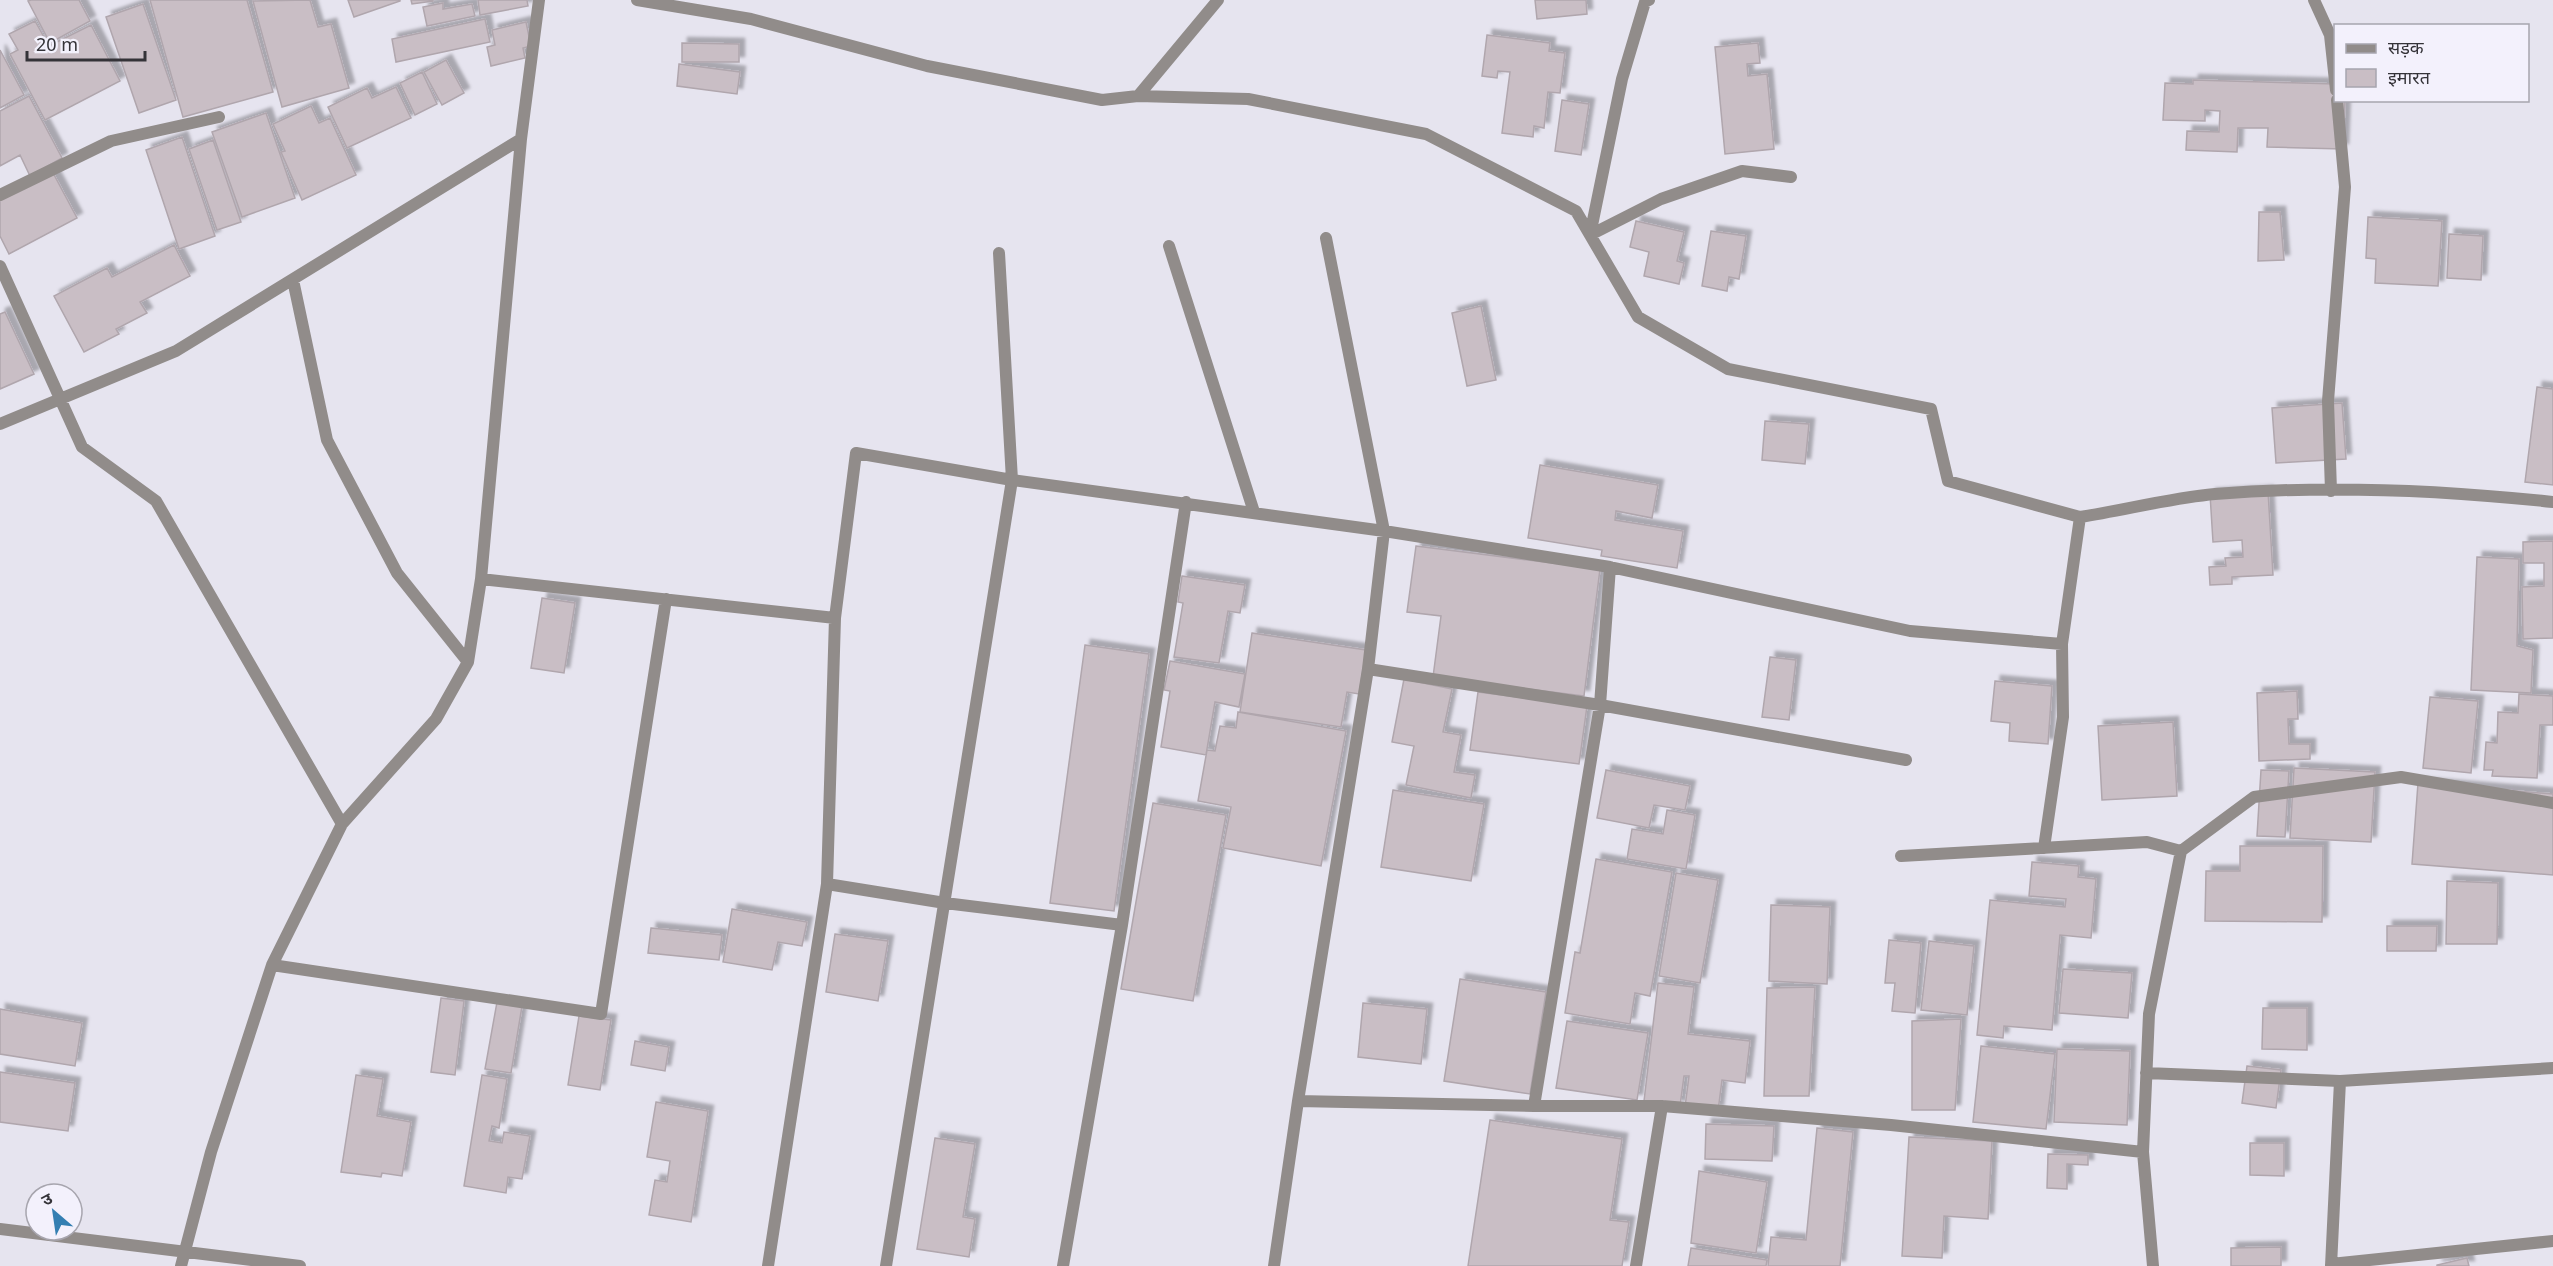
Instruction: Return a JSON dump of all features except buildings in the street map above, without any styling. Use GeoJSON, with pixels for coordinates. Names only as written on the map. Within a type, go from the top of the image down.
{"type":"FeatureCollection","features":[{"type":"Feature","properties":{"kind":"street"},"geometry":{"type":"LineString","coordinates":[[181,1266],[183,1251],[211,1152],[272,965],[342,824],[436,719],[468,662],[481,579],[521,139],[539,0]]}},
{"type":"Feature","properties":{"kind":"street"},"geometry":{"type":"LineString","coordinates":[[638,0],[751,19],[927,66],[1102,100],[1138,96],[1248,99],[1426,134],[1576,211],[1638,317],[1728,369],[1931,409],[1948,481],[2080,517],[2214,494],[2331,491],[2484,495],[2553,502]]}},
{"type":"Feature","properties":{"kind":"street"},"geometry":{"type":"LineString","coordinates":[[1138,96],[1218,0]]}},
{"type":"Feature","properties":{"kind":"street"},"geometry":{"type":"LineString","coordinates":[[1590,236],[1622,80],[1645,2],[1649,0]]}},
{"type":"Feature","properties":{"kind":"street"},"geometry":{"type":"LineString","coordinates":[[2314,0],[2330,35],[2334,72]]}},
{"type":"Feature","properties":{"kind":"street"},"geometry":{"type":"LineString","coordinates":[[2331,491],[2328,401],[2345,187],[2337,102]]}},
{"type":"Feature","properties":{"kind":"street"},"geometry":{"type":"LineString","coordinates":[[0,195],[111,141],[219,117]]}},
{"type":"Feature","properties":{"kind":"street"},"geometry":{"type":"LineString","coordinates":[[0,424],[176,351],[521,139]]}},
{"type":"Feature","properties":{"kind":"street"},"geometry":{"type":"LineString","coordinates":[[1590,236],[1660,199],[1742,171],[1791,177]]}},
{"type":"Feature","properties":{"kind":"street"},"geometry":{"type":"LineString","coordinates":[[1274,1266],[1298,1101],[1368,669],[1384,531],[1326,238]]}},
{"type":"Feature","properties":{"kind":"street"},"geometry":{"type":"LineString","coordinates":[[1169,246],[1254,512]]}},
{"type":"Feature","properties":{"kind":"street"},"geometry":{"type":"LineString","coordinates":[[886,1266],[1012,480],[999,253]]}},
{"type":"Feature","properties":{"kind":"street"},"geometry":{"type":"LineString","coordinates":[[0,266],[82,447],[156,501],[342,824]]}},
{"type":"Feature","properties":{"kind":"street"},"geometry":{"type":"LineString","coordinates":[[293,280],[327,440],[397,573],[468,662]]}},
{"type":"Feature","properties":{"kind":"street"},"geometry":{"type":"LineString","coordinates":[[768,1266],[827,884],[835,618],[856,453],[1012,480],[1186,502],[1610,567],[1910,632],[2062,644]]}},
{"type":"Feature","properties":{"kind":"street"},"geometry":{"type":"LineString","coordinates":[[1063,1266],[1122,925],[1186,502]]}},
{"type":"Feature","properties":{"kind":"street"},"geometry":{"type":"LineString","coordinates":[[2044,848],[2062,717],[2062,644],[2080,517]]}},
{"type":"Feature","properties":{"kind":"street"},"geometry":{"type":"LineString","coordinates":[[1534,1106],[1600,705],[1610,567]]}},
{"type":"Feature","properties":{"kind":"street"},"geometry":{"type":"LineString","coordinates":[[481,579],[835,618]]}},
{"type":"Feature","properties":{"kind":"street"},"geometry":{"type":"LineString","coordinates":[[272,965],[601,1014],[666,599]]}},
{"type":"Feature","properties":{"kind":"street"},"geometry":{"type":"LineString","coordinates":[[1368,669],[1600,705],[1906,760]]}},
{"type":"Feature","properties":{"kind":"street"},"geometry":{"type":"LineString","coordinates":[[2153,1266],[2143,1152],[2149,1014],[2181,851],[2254,797],[2401,777],[2553,803]]}},
{"type":"Feature","properties":{"kind":"street"},"geometry":{"type":"LineString","coordinates":[[1901,856],[2147,842],[2181,851]]}},
{"type":"Feature","properties":{"kind":"street"},"geometry":{"type":"LineString","coordinates":[[827,884],[945,903],[1122,925]]}},
{"type":"Feature","properties":{"kind":"street"},"geometry":{"type":"LineString","coordinates":[[2146,1073],[2340,1081],[2553,1068]]}},
{"type":"Feature","properties":{"kind":"street"},"geometry":{"type":"LineString","coordinates":[[2340,1081],[2331,1265],[2553,1241]]}},
{"type":"Feature","properties":{"kind":"street"},"geometry":{"type":"LineString","coordinates":[[1298,1101],[1662,1106],[1891,1125],[2143,1152]]}},
{"type":"Feature","properties":{"kind":"street"},"geometry":{"type":"LineString","coordinates":[[1636,1266],[1662,1106]]}},
{"type":"Feature","properties":{"kind":"street"},"geometry":{"type":"LineString","coordinates":[[0,1229],[300,1266]]}}]}
